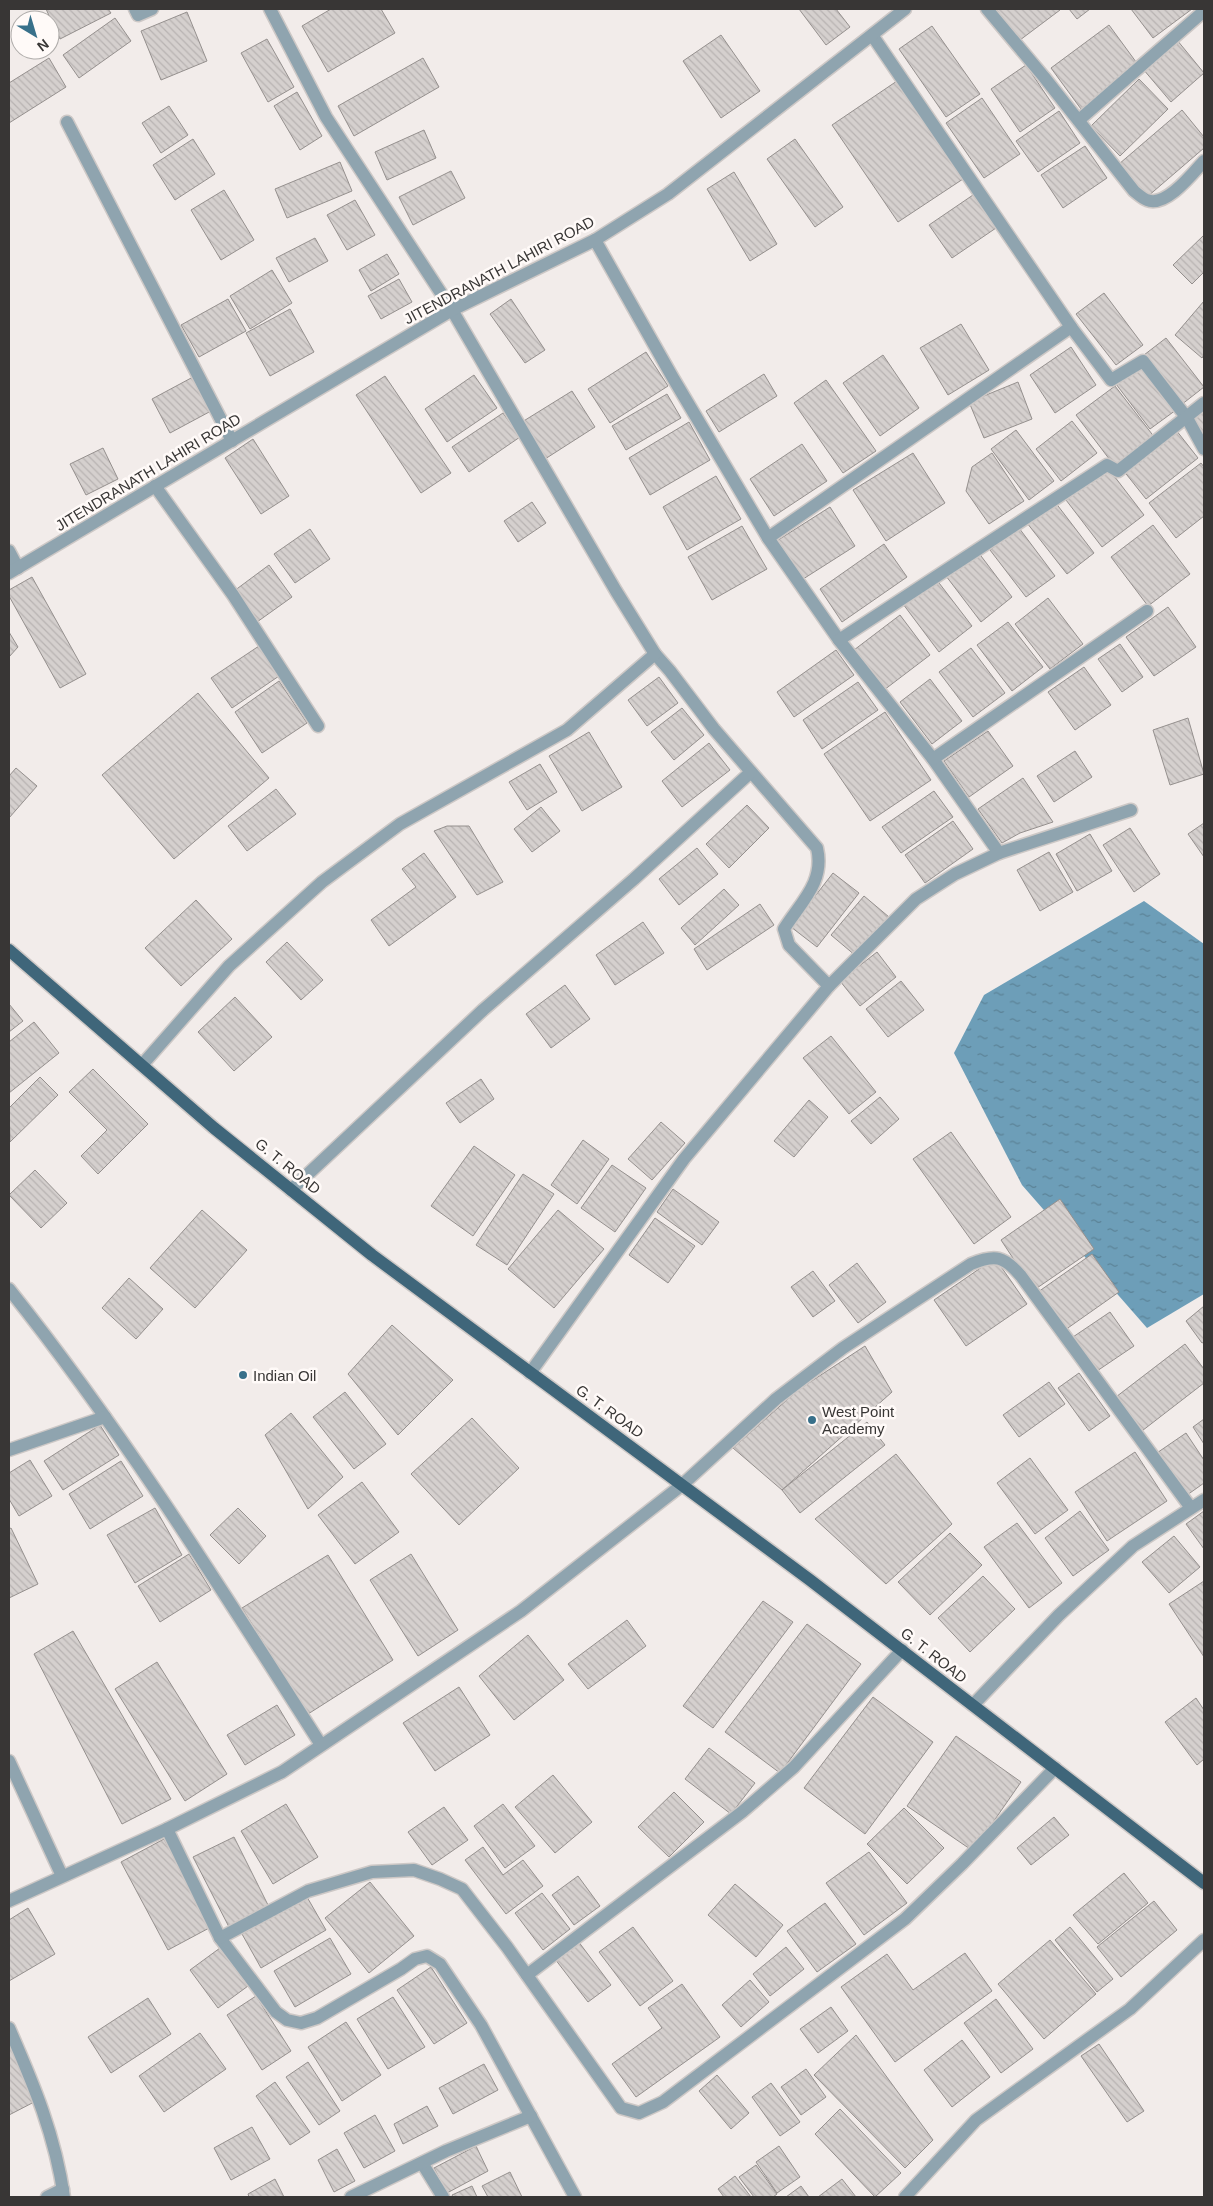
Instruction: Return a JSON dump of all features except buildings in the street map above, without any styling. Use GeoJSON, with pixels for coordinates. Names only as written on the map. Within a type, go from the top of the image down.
{"type":"FeatureCollection","features":[{"type":"Feature","properties":{"kind":"main road","name":"G. T. ROAD"},"geometry":{"type":"LineString","coordinates":[[9,950],[214,1128],[372,1255],[902,1650],[1204,1883]]}},
{"type":"Feature","properties":{"kind":"street"},"geometry":{"type":"LineString","coordinates":[[136,9],[138,15],[152,9]]}},
{"type":"Feature","properties":{"kind":"street"},"geometry":{"type":"LineString","coordinates":[[270,9],[326,117],[452,310],[616,591],[655,654],[714,729],[817,848],[820,862],[812,886],[784,929],[789,944],[828,986]]}},
{"type":"Feature","properties":{"kind":"street","name":"JITENDRANATH LAHIRI ROAD"},"geometry":{"type":"LineString","coordinates":[[14,571],[452,310],[595,240],[668,194],[905,9]]}},
{"type":"Feature","properties":{"kind":"street"},"geometry":{"type":"LineString","coordinates":[[986,9],[1079,120],[1134,191],[1146,200],[1154,202],[1176,190],[1204,161]]}},
{"type":"Feature","properties":{"kind":"street"},"geometry":{"type":"LineString","coordinates":[[1079,120],[1204,12]]}},
{"type":"Feature","properties":{"kind":"street"},"geometry":{"type":"LineString","coordinates":[[872,35],[1071,327],[1112,380],[1143,361],[1188,418],[1204,449]]}},
{"type":"Feature","properties":{"kind":"street"},"geometry":{"type":"LineString","coordinates":[[67,122],[232,441]]}},
{"type":"Feature","properties":{"kind":"street"},"geometry":{"type":"LineString","coordinates":[[595,240],[673,378],[768,538],[839,640],[933,759],[999,853]]}},
{"type":"Feature","properties":{"kind":"street"},"geometry":{"type":"LineString","coordinates":[[768,538],[1071,327]]}},
{"type":"Feature","properties":{"kind":"street"},"geometry":{"type":"LineString","coordinates":[[839,640],[1107,465],[1118,471],[1188,418],[1204,403]]}},
{"type":"Feature","properties":{"kind":"street"},"geometry":{"type":"LineString","coordinates":[[155,486],[233,595],[318,726]]}},
{"type":"Feature","properties":{"kind":"street"},"geometry":{"type":"LineString","coordinates":[[9,551],[14,571]]}},
{"type":"Feature","properties":{"kind":"street"},"geometry":{"type":"LineString","coordinates":[[933,759],[1147,611]]}},
{"type":"Feature","properties":{"kind":"street"},"geometry":{"type":"LineString","coordinates":[[142,1065],[229,966],[322,882],[400,824],[568,730],[655,654]]}},
{"type":"Feature","properties":{"kind":"street"},"geometry":{"type":"LineString","coordinates":[[291,1190],[483,1010],[634,879],[751,772]]}},
{"type":"Feature","properties":{"kind":"street"},"geometry":{"type":"LineString","coordinates":[[530,1373],[684,1159],[828,986],[916,899],[955,874],[999,853],[1131,810]]}},
{"type":"Feature","properties":{"kind":"street"},"geometry":{"type":"LineString","coordinates":[[9,1901],[167,1829],[282,1772],[521,1611],[682,1485],[776,1400],[843,1348],[971,1264],[988,1257],[1000,1259],[1011,1265],[1020,1276],[1191,1508]]}},
{"type":"Feature","properties":{"kind":"street"},"geometry":{"type":"LineString","coordinates":[[9,1289],[58,1350],[166,1504],[321,1745]]}},
{"type":"Feature","properties":{"kind":"street"},"geometry":{"type":"LineString","coordinates":[[9,1450],[105,1417]]}},
{"type":"Feature","properties":{"kind":"street"},"geometry":{"type":"LineString","coordinates":[[972,1705],[1059,1615],[1133,1546],[1204,1500]]}},
{"type":"Feature","properties":{"kind":"street"},"geometry":{"type":"LineString","coordinates":[[527,1975],[742,1812],[794,1767],[902,1650]]}},
{"type":"Feature","properties":{"kind":"street"},"geometry":{"type":"LineString","coordinates":[[9,1761],[62,1876]]}},
{"type":"Feature","properties":{"kind":"street"},"geometry":{"type":"LineString","coordinates":[[220,1938],[308,1891],[372,1872],[414,1870],[462,1889],[527,1975],[621,2108],[638,2113],[663,2102],[905,1919],[962,1864],[1055,1768]]}},
{"type":"Feature","properties":{"kind":"street"},"geometry":{"type":"LineString","coordinates":[[167,1829],[220,1938],[276,2012],[287,2020],[301,2023],[317,2018],[415,1959],[427,1956],[440,1964],[481,2025],[575,2197]]}},
{"type":"Feature","properties":{"kind":"street"},"geometry":{"type":"LineString","coordinates":[[905,2197],[976,2120],[1130,2009],[1204,1940]]}},
{"type":"Feature","properties":{"kind":"street"},"geometry":{"type":"LineString","coordinates":[[9,2028],[39,2097],[58,2159],[63,2193],[46,2197]]}},
{"type":"Feature","properties":{"kind":"street"},"geometry":{"type":"LineString","coordinates":[[351,2197],[422,2163],[531,2116]]}},
{"type":"Feature","properties":{"kind":"street"},"geometry":{"type":"LineString","coordinates":[[422,2163],[443,2197]]}},
{"type":"Feature","properties":{"kind":"water"},"geometry":{"type":"Polygon","coordinates":[[[1144,901],[1204,944],[1204,1294],[1147,1328],[1022,1185],[954,1053],[984,995],[1144,901]]]}},
{"type":"Feature","properties":{"kind":"place","name":"Indian Oil"},"geometry":{"type":"Point","coordinates":[243,1375]}},
{"type":"Feature","properties":{"kind":"place","name":"West Point Academy"},"geometry":{"type":"Point","coordinates":[812,1420]}}]}
